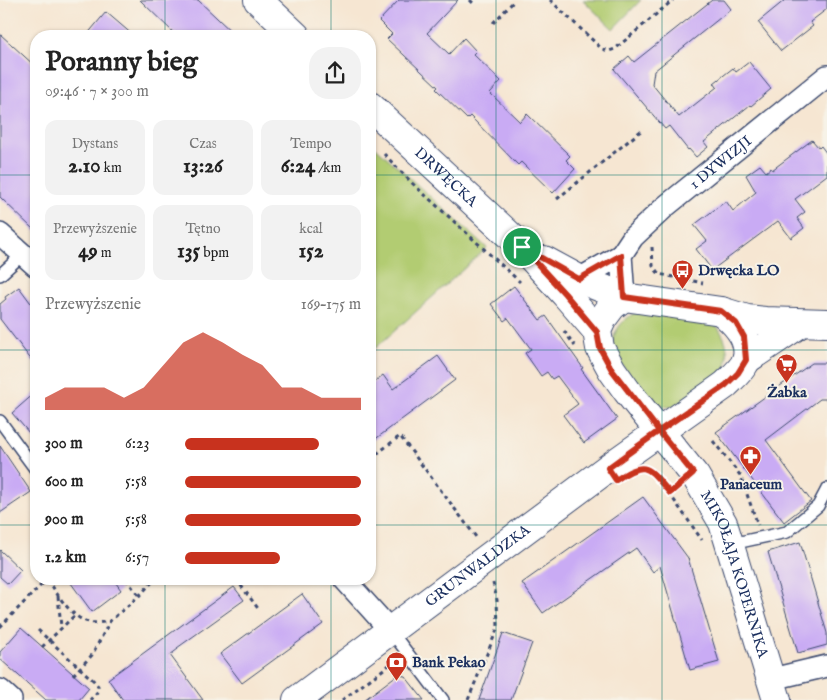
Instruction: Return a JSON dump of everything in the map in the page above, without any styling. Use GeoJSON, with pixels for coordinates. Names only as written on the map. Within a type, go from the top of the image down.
{"type":"FeatureCollection","features":[{"type":"Feature","properties":{"kind":"street"},"geometry":{"type":"LineString","coordinates":[[258,0],[290,30]]}},
{"type":"Feature","properties":{"kind":"street","name":"1 DYWIZJI"},"geometry":{"type":"LineString","coordinates":[[579,279],[621,255],[633,238],[666,206],[827,76]]}},
{"type":"Feature","properties":{"kind":"street","name":"DRWĘCKA"},"geometry":{"type":"LineString","coordinates":[[376,112],[522,247],[597,332]]}},
{"type":"Feature","properties":{"kind":"street"},"geometry":{"type":"LineString","coordinates":[[0,234],[29,260]]}},
{"type":"Feature","properties":{"kind":"street","name":"DRWĘCKA"},"geometry":{"type":"LineString","coordinates":[[522,247],[579,279],[624,297]]}},
{"type":"Feature","properties":{"kind":"street"},"geometry":{"type":"LineString","coordinates":[[621,255],[624,297]]}},
{"type":"Feature","properties":{"kind":"street"},"geometry":{"type":"LineString","coordinates":[[624,297],[721,311],[747,319],[814,323],[746,360],[738,373],[726,385],[659,431],[612,370],[600,348],[597,332],[603,318],[612,306],[624,297]]}},
{"type":"Feature","properties":{"kind":"street"},"geometry":{"type":"LineString","coordinates":[[721,311],[736,323],[744,337],[746,360]]}},
{"type":"Feature","properties":{"kind":"street","name":"MIKOŁAJA KOPERNIKA"},"geometry":{"type":"LineString","coordinates":[[659,431],[693,473],[723,523],[731,544],[774,690]]}},
{"type":"Feature","properties":{"kind":"street","name":"GRUNWALDZKA"},"geometry":{"type":"LineString","coordinates":[[297,700],[659,431]]}},
{"type":"Feature","properties":{"kind":"street"},"geometry":{"type":"LineString","coordinates":[[349,585],[390,630]]}},
{"type":"Feature","properties":{"kind":"street"},"geometry":{"type":"LineString","coordinates":[[774,690],[827,666]]}},
{"type":"Feature","properties":{"kind":"street"},"geometry":{"type":"LineString","coordinates":[[0,690],[11,700]]}},
{"type":"Feature","properties":{"kind":"lane"},"geometry":{"type":"LineString","coordinates":[[0,276],[29,260]]}},
{"type":"Feature","properties":{"kind":"lane"},"geometry":{"type":"LineString","coordinates":[[0,421],[30,462]]}},
{"type":"Feature","properties":{"kind":"lane"},"geometry":{"type":"LineString","coordinates":[[731,544],[787,532],[818,506],[827,489]]}},
{"type":"Feature","properties":{"kind":"lane"},"geometry":{"type":"LineString","coordinates":[[390,630],[443,700]]}},
{"type":"Feature","properties":{"kind":"path"},"geometry":{"type":"LineString","coordinates":[[493,23],[515,0]]}},
{"type":"Feature","properties":{"kind":"path"},"geometry":{"type":"LineString","coordinates":[[550,0],[602,49],[608,50],[616,49],[673,0]]}},
{"type":"Feature","properties":{"kind":"path"},"geometry":{"type":"LineString","coordinates":[[557,199],[642,130]]}},
{"type":"Feature","properties":{"kind":"path"},"geometry":{"type":"LineString","coordinates":[[382,152],[526,288]]}},
{"type":"Feature","properties":{"kind":"path"},"geometry":{"type":"LineString","coordinates":[[560,327],[578,350]]}},
{"type":"Feature","properties":{"kind":"path"},"geometry":{"type":"LineString","coordinates":[[376,454],[400,436],[476,537]]}},
{"type":"Feature","properties":{"kind":"path"},"geometry":{"type":"LineString","coordinates":[[713,441],[740,475],[759,528],[755,532]]}},
{"type":"Feature","properties":{"kind":"path"},"geometry":{"type":"LineString","coordinates":[[641,468],[650,470],[670,493],[704,543]]}},
{"type":"Feature","properties":{"kind":"path"},"geometry":{"type":"LineString","coordinates":[[670,493],[693,473]]}},
{"type":"Feature","properties":{"kind":"path"},"geometry":{"type":"LineString","coordinates":[[468,700],[498,627],[497,600],[491,575]]}},
{"type":"Feature","properties":{"kind":"path"},"geometry":{"type":"LineString","coordinates":[[0,627],[42,585]]}},
{"type":"Feature","properties":{"kind":"path"},"geometry":{"type":"LineString","coordinates":[[52,585],[58,596],[75,614],[89,622],[110,621]]}},
{"type":"Feature","properties":{"kind":"path"},"geometry":{"type":"LineString","coordinates":[[131,585],[139,596]]}},
{"type":"Feature","properties":{"kind":"path"},"geometry":{"type":"LineString","coordinates":[[73,674],[92,654],[110,621],[149,585]]}},
{"type":"Feature","properties":{"kind":"path"},"geometry":{"type":"LineString","coordinates":[[240,585],[260,612]]}},
{"type":"Feature","properties":{"kind":"path"},"geometry":{"type":"LineString","coordinates":[[58,596],[61,628]]}},
{"type":"Feature","properties":{"kind":"path"},"geometry":{"type":"LineString","coordinates":[[42,647],[75,614]]}},
{"type":"Feature","properties":{"kind":"path"},"geometry":{"type":"LineString","coordinates":[[38,630],[98,686],[98,691],[90,700]]}},
{"type":"Feature","properties":{"kind":"path"},"geometry":{"type":"LineString","coordinates":[[342,700],[396,660],[402,666]]}},
{"type":"Feature","properties":{"kind":"green space"},"geometry":{"type":"Polygon","coordinates":[[[583,0],[641,0],[613,29],[583,0]]]}},
{"type":"Feature","properties":{"kind":"green space"},"geometry":{"type":"Polygon","coordinates":[[[376,147],[487,248],[376,348],[376,147]]]}},
{"type":"Feature","properties":{"kind":"green space"},"geometry":{"type":"Polygon","coordinates":[[[646,307],[715,324],[725,340],[727,357],[725,370],[673,407],[652,403],[619,361],[614,351],[614,336],[621,324],[627,318],[646,307]]]}},
{"type":"Feature","properties":{"kind":"building"},"geometry":{"type":"Polygon","coordinates":[[[140,0],[198,0],[230,30],[171,30],[140,0]]]}},
{"type":"Feature","properties":{"kind":"building"},"geometry":{"type":"Polygon","coordinates":[[[399,0],[458,0],[427,33],[449,54],[464,38],[476,51],[473,54],[501,81],[490,93],[520,122],[527,114],[570,156],[566,160],[575,169],[553,193],[521,162],[518,165],[470,116],[467,119],[436,89],[438,87],[387,39],[392,34],[379,21],[399,0]]]}},
{"type":"Feature","properties":{"kind":"building"},"geometry":{"type":"Polygon","coordinates":[[[712,0],[724,0],[731,9],[654,71],[652,84],[679,117],[717,87],[714,83],[733,68],[736,72],[749,62],[771,89],[704,142],[708,147],[696,157],[669,126],[665,129],[614,69],[629,56],[634,62],[712,0]]]}},
{"type":"Feature","properties":{"kind":"building"},"geometry":{"type":"Polygon","coordinates":[[[785,0],[827,0],[827,9],[810,22],[813,26],[781,51],[758,22],[785,0]]]}},
{"type":"Feature","properties":{"kind":"building"},"geometry":{"type":"Polygon","coordinates":[[[106,12],[127,30],[91,30],[106,12]]]}},
{"type":"Feature","properties":{"kind":"building"},"geometry":{"type":"Polygon","coordinates":[[[0,34],[30,62],[30,226],[0,197],[0,34]]]}},
{"type":"Feature","properties":{"kind":"building"},"geometry":{"type":"Polygon","coordinates":[[[812,140],[819,148],[821,146],[827,154],[827,175],[795,199],[805,212],[797,218],[804,228],[791,238],[778,221],[712,270],[696,249],[707,241],[694,225],[726,201],[733,211],[756,192],[746,175],[760,165],[766,172],[771,168],[772,170],[812,140]]]}},
{"type":"Feature","properties":{"kind":"building"},"geometry":{"type":"Polygon","coordinates":[[[514,286],[540,320],[546,316],[617,419],[584,443],[563,415],[578,404],[557,376],[552,379],[547,372],[541,376],[525,353],[531,349],[508,318],[504,321],[491,304],[514,286]]]}},
{"type":"Feature","properties":{"kind":"building"},"geometry":{"type":"Polygon","coordinates":[[[19,287],[30,302],[30,358],[0,319],[0,304],[6,299],[5,297],[19,287]]]}},
{"type":"Feature","properties":{"kind":"building"},"geometry":{"type":"Polygon","coordinates":[[[438,356],[455,380],[376,439],[376,380],[383,375],[393,389],[438,356]]]}},
{"type":"Feature","properties":{"kind":"building"},"geometry":{"type":"Polygon","coordinates":[[[812,363],[827,363],[827,399],[820,399],[766,440],[811,501],[784,522],[716,432],[812,363]]]}},
{"type":"Feature","properties":{"kind":"building"},"geometry":{"type":"Polygon","coordinates":[[[30,397],[30,434],[12,413],[30,397]]]}},
{"type":"Feature","properties":{"kind":"building"},"geometry":{"type":"Polygon","coordinates":[[[0,446],[30,493],[0,513],[0,446]]]}},
{"type":"Feature","properties":{"kind":"building"},"geometry":{"type":"Polygon","coordinates":[[[643,497],[688,558],[719,662],[690,670],[660,566],[653,572],[636,548],[543,613],[522,583],[643,497]]]}},
{"type":"Feature","properties":{"kind":"building"},"geometry":{"type":"Polygon","coordinates":[[[800,542],[827,633],[827,645],[798,653],[768,552],[800,542]]]}},
{"type":"Feature","properties":{"kind":"building"},"geometry":{"type":"Polygon","coordinates":[[[0,550],[21,570],[8,584],[0,577],[0,550]]]}},
{"type":"Feature","properties":{"kind":"building"},"geometry":{"type":"Polygon","coordinates":[[[72,585],[117,585],[121,590],[92,612],[72,585]]]}},
{"type":"Feature","properties":{"kind":"building"},"geometry":{"type":"Polygon","coordinates":[[[234,587],[244,600],[170,655],[203,700],[123,700],[108,679],[234,587]]]}},
{"type":"Feature","properties":{"kind":"building"},"geometry":{"type":"Polygon","coordinates":[[[302,594],[323,624],[242,683],[220,654],[302,594]]]}},
{"type":"Feature","properties":{"kind":"building"},"geometry":{"type":"Polygon","coordinates":[[[21,628],[89,688],[79,700],[46,700],[0,659],[0,652],[21,628]]]}},
{"type":"Feature","properties":{"kind":"building"},"geometry":{"type":"Polygon","coordinates":[[[503,633],[532,643],[511,700],[479,700],[503,633]]]}},
{"type":"Feature","properties":{"kind":"building"},"geometry":{"type":"Polygon","coordinates":[[[397,675],[405,676],[424,700],[364,700],[397,675]]]}},
{"type":"Feature","properties":{"kind":"place","name":"Drwęcka LO"},"geometry":{"type":"Point","coordinates":[682,289]}},
{"type":"Feature","properties":{"kind":"place","name":"Żabka"},"geometry":{"type":"Point","coordinates":[787,383]}},
{"type":"Feature","properties":{"kind":"place","name":"Panaceum"},"geometry":{"type":"Point","coordinates":[751,475]}},
{"type":"Feature","properties":{"kind":"place","name":"Bank Pekao"},"geometry":{"type":"Point","coordinates":[396,681]}},
{"type":"Feature","properties":{"kind":"route"},"geometry":{"type":"LineString","coordinates":[[522,247],[579,279],[621,255],[624,297],[721,311],[736,323],[744,337],[746,351],[746,360],[738,373],[726,385],[659,431],[693,473],[670,493],[650,470],[641,468],[631,469],[616,480],[608,468],[659,431],[612,370],[600,348],[597,332],[522,247]]}}]}
